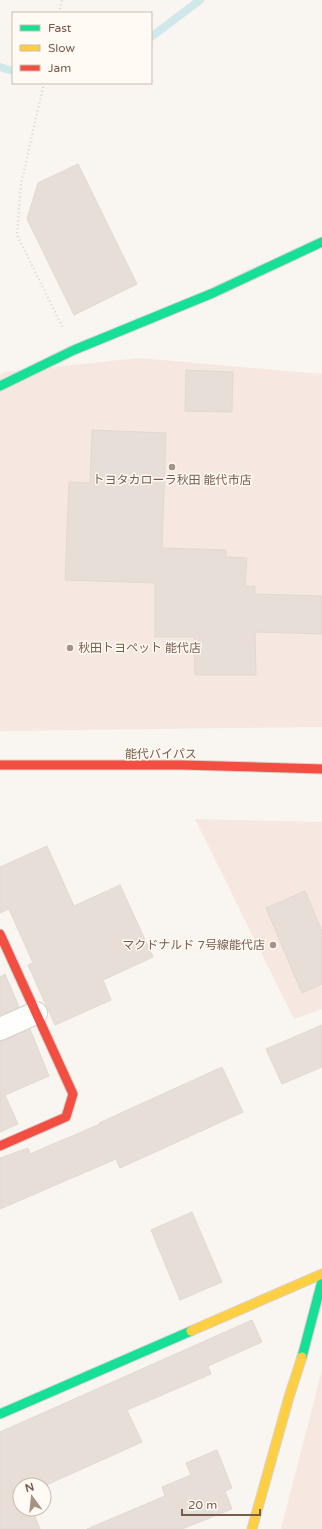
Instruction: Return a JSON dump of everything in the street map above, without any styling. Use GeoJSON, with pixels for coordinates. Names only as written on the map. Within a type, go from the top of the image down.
{"type":"FeatureCollection","features":[{"type":"Feature","properties":{"kind":"main road"},"geometry":{"type":"LineString","coordinates":[[0,386],[74,350],[213,292],[322,242]]}},
{"type":"Feature","properties":{"kind":"main road","name":"能代バイパス"},"geometry":{"type":"LineString","coordinates":[[0,765],[322,768]]}},
{"type":"Feature","properties":{"kind":"main road"},"geometry":{"type":"LineString","coordinates":[[0,934],[74,1094],[66,1117],[0,1146]]}},
{"type":"Feature","properties":{"kind":"main road"},"geometry":{"type":"LineString","coordinates":[[0,1414],[322,1274]]}},
{"type":"Feature","properties":{"kind":"main road"},"geometry":{"type":"LineString","coordinates":[[252,1529],[289,1397],[308,1338],[322,1281]]}},
{"type":"Feature","properties":{"kind":"street"},"geometry":{"type":"LineString","coordinates":[[0,1029],[36,1013]]}},
{"type":"Feature","properties":{"kind":"path"},"geometry":{"type":"LineString","coordinates":[[59,12],[62,0]]}},
{"type":"Feature","properties":{"kind":"path"},"geometry":{"type":"LineString","coordinates":[[44,84],[21,184],[17,235],[74,350]]}},
{"type":"Feature","properties":{"kind":"shaded area"},"geometry":{"type":"Polygon","coordinates":[[[139,358],[322,374],[322,727],[0,731],[0,375],[5,372],[139,358]]]}},
{"type":"Feature","properties":{"kind":"shaded area"},"geometry":{"type":"Polygon","coordinates":[[[195,819],[322,822],[322,1009],[294,1019],[195,819]]]}},
{"type":"Feature","properties":{"kind":"shaded area"},"geometry":{"type":"Polygon","coordinates":[[[322,1370],[322,1529],[281,1529],[322,1370]]]}},
{"type":"Feature","properties":{"kind":"building"},"geometry":{"type":"Polygon","coordinates":[[[78,164],[137,284],[74,315],[27,219],[38,183],[78,164]]]}},
{"type":"Feature","properties":{"kind":"building"},"geometry":{"type":"Polygon","coordinates":[[[186,370],[233,372],[232,412],[185,411],[186,370]]]}},
{"type":"Feature","properties":{"kind":"building"},"geometry":{"type":"Polygon","coordinates":[[[92,430],[166,433],[162,548],[226,550],[226,557],[247,558],[245,586],[255,586],[255,594],[322,596],[322,634],[255,632],[256,675],[195,675],[194,637],[155,637],[155,583],[65,580],[69,482],[90,483],[92,430]]]}},
{"type":"Feature","properties":{"kind":"building"},"geometry":{"type":"Polygon","coordinates":[[[47,846],[74,906],[120,885],[153,957],[103,980],[111,1000],[55,1025],[28,965],[33,963],[9,909],[0,913],[0,867],[47,846]]]}},
{"type":"Feature","properties":{"kind":"building"},"geometry":{"type":"Polygon","coordinates":[[[305,891],[322,931],[322,984],[302,993],[266,908],[305,891]]]}},
{"type":"Feature","properties":{"kind":"building"},"geometry":{"type":"Polygon","coordinates":[[[5,974],[19,1007],[0,1015],[0,977],[5,974]]]}},
{"type":"Feature","properties":{"kind":"building"},"geometry":{"type":"Polygon","coordinates":[[[322,1025],[322,1067],[282,1084],[266,1049],[322,1025]]]}},
{"type":"Feature","properties":{"kind":"building"},"geometry":{"type":"Polygon","coordinates":[[[30,1029],[49,1076],[5,1095],[18,1124],[0,1132],[0,1041],[30,1029]]]}},
{"type":"Feature","properties":{"kind":"building"},"geometry":{"type":"Polygon","coordinates":[[[222,1067],[243,1112],[120,1168],[116,1159],[0,1209],[0,1158],[28,1148],[30,1154],[100,1124],[99,1123],[222,1067]]]}},
{"type":"Feature","properties":{"kind":"building"},"geometry":{"type":"Polygon","coordinates":[[[192,1212],[222,1282],[180,1300],[151,1230],[192,1212]]]}},
{"type":"Feature","properties":{"kind":"building"},"geometry":{"type":"Polygon","coordinates":[[[252,1320],[262,1342],[208,1366],[211,1374],[127,1410],[142,1442],[52,1482],[52,1477],[12,1477],[12,1517],[35,1517],[40,1529],[0,1529],[0,1432],[252,1320]]]}},
{"type":"Feature","properties":{"kind":"building"},"geometry":{"type":"Polygon","coordinates":[[[217,1450],[232,1488],[225,1491],[232,1509],[182,1529],[87,1529],[165,1496],[162,1487],[191,1475],[186,1463],[217,1450]]]}},
{"type":"Feature","properties":{"kind":"waterway"},"geometry":{"type":"LineString","coordinates":[[152,36],[200,0]]}},
{"type":"Feature","properties":{"kind":"waterway"},"geometry":{"type":"LineString","coordinates":[[0,67],[12,71]]}},
{"type":"Feature","properties":{"kind":"traffic: fast"},"geometry":{"type":"LineString","coordinates":[[0,386],[74,350],[213,293],[322,242]]}},
{"type":"Feature","properties":{"kind":"traffic: fast"},"geometry":{"type":"LineString","coordinates":[[302,1357],[322,1281]]}},
{"type":"Feature","properties":{"kind":"traffic: fast"},"geometry":{"type":"LineString","coordinates":[[0,1414],[191,1331]]}},
{"type":"Feature","properties":{"kind":"traffic: slow"},"geometry":{"type":"LineString","coordinates":[[191,1331],[322,1274]]}},
{"type":"Feature","properties":{"kind":"traffic: slow"},"geometry":{"type":"LineString","coordinates":[[252,1529],[289,1397],[302,1357]]}},
{"type":"Feature","properties":{"kind":"traffic: jam"},"geometry":{"type":"LineString","coordinates":[[0,765],[182,765],[322,769]]}},
{"type":"Feature","properties":{"kind":"traffic: jam"},"geometry":{"type":"LineString","coordinates":[[0,934],[73,1094],[66,1117],[0,1146]]}},
{"type":"Feature","properties":{"kind":"place","name":"トヨタカローラ秋田 能代市店"},"geometry":{"type":"Point","coordinates":[172,467]}},
{"type":"Feature","properties":{"kind":"place","name":"秋田トヨペット 能代店"},"geometry":{"type":"Point","coordinates":[70,648]}},
{"type":"Feature","properties":{"kind":"place","name":"マクドナルド 7号線能代店"},"geometry":{"type":"Point","coordinates":[273,945]}}]}
